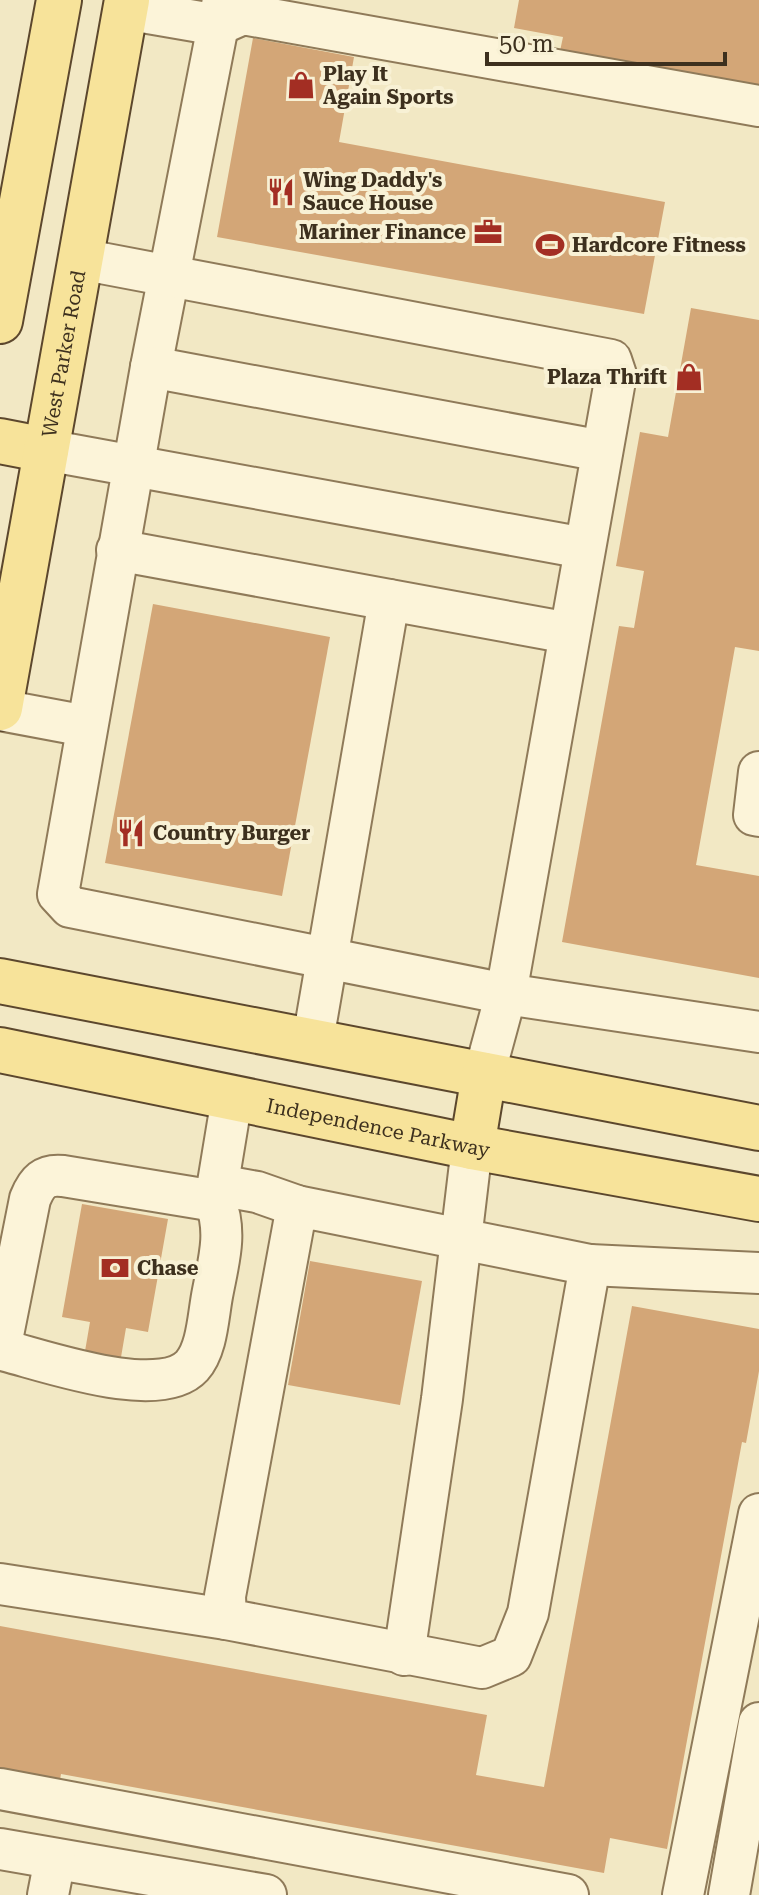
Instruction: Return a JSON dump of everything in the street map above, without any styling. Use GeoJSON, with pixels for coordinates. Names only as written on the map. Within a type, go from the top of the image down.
{"type":"FeatureCollection","features":[{"type":"Feature","properties":{"kind":"main road"},"geometry":{"type":"LineString","coordinates":[[0,321],[59,0]]}},
{"type":"Feature","properties":{"kind":"main road"},"geometry":{"type":"LineString","coordinates":[[80,0],[126,4]]}},
{"type":"Feature","properties":{"kind":"main road","name":"West Parker Road"},"geometry":{"type":"LineString","coordinates":[[0,709],[126,4]]}},
{"type":"Feature","properties":{"kind":"main road"},"geometry":{"type":"LineString","coordinates":[[0,441],[46,450]]}},
{"type":"Feature","properties":{"kind":"main road"},"geometry":{"type":"LineString","coordinates":[[0,981],[759,1128]]}},
{"type":"Feature","properties":{"kind":"main road","name":"Independence Parkway"},"geometry":{"type":"LineString","coordinates":[[0,1050],[472,1147],[759,1199]]}},
{"type":"Feature","properties":{"kind":"main road"},"geometry":{"type":"LineString","coordinates":[[472,1147],[484,1075]]}},
{"type":"Feature","properties":{"kind":"lane"},"geometry":{"type":"LineString","coordinates":[[126,4],[243,14],[759,106]]}},
{"type":"Feature","properties":{"kind":"lane"},"geometry":{"type":"LineString","coordinates":[[220,13],[117,550],[58,894],[70,907],[506,994],[759,1032]]}},
{"type":"Feature","properties":{"kind":"lane"},"geometry":{"type":"LineString","coordinates":[[80,259],[611,360],[616,375],[506,994],[484,1075]]}},
{"type":"Feature","properties":{"kind":"lane"},"geometry":{"type":"LineString","coordinates":[[151,367],[602,451]]}},
{"type":"Feature","properties":{"kind":"lane"},"geometry":{"type":"LineString","coordinates":[[46,450],[584,548]]}},
{"type":"Feature","properties":{"kind":"lane"},"geometry":{"type":"LineString","coordinates":[[117,550],[569,633]]}},
{"type":"Feature","properties":{"kind":"lane"},"geometry":{"type":"LineString","coordinates":[[313,1040],[389,600]]}},
{"type":"Feature","properties":{"kind":"lane"},"geometry":{"type":"LineString","coordinates":[[0,709],[86,726]]}},
{"type":"Feature","properties":{"kind":"lane"},"geometry":{"type":"LineString","coordinates":[[759,772],[754,815],[759,816]]}},
{"type":"Feature","properties":{"kind":"lane"},"geometry":{"type":"LineString","coordinates":[[232,1098],[217,1193],[224,1231],[205,1336],[191,1367],[177,1376],[146,1382],[1,1350],[30,1199],[41,1179],[49,1174],[217,1193],[257,1192],[297,1206],[590,1265],[759,1273]]}},
{"type":"Feature","properties":{"kind":"lane"},"geometry":{"type":"LineString","coordinates":[[404,1655],[472,1147]]}},
{"type":"Feature","properties":{"kind":"lane"},"geometry":{"type":"LineString","coordinates":[[226,1619],[225,1596],[297,1206]]}},
{"type":"Feature","properties":{"kind":"lane"},"geometry":{"type":"LineString","coordinates":[[0,1584],[226,1619],[482,1668],[511,1656],[528,1613],[590,1265]]}},
{"type":"Feature","properties":{"kind":"lane"},"geometry":{"type":"LineString","coordinates":[[683,1895],[759,1514]]}},
{"type":"Feature","properties":{"kind":"lane"},"geometry":{"type":"LineString","coordinates":[[729,1895],[759,1723]]}},
{"type":"Feature","properties":{"kind":"lane"},"geometry":{"type":"LineString","coordinates":[[0,1789],[568,1895]]}},
{"type":"Feature","properties":{"kind":"lane"},"geometry":{"type":"LineString","coordinates":[[0,1849],[52,1877],[200,1884],[266,1895]]}},
{"type":"Feature","properties":{"kind":"building"},"geometry":{"type":"Polygon","coordinates":[[[519,0],[759,0],[759,87],[560,51],[563,37],[514,28],[519,0]]]}},
{"type":"Feature","properties":{"kind":"building"},"geometry":{"type":"Polygon","coordinates":[[[253,38],[354,57],[339,142],[665,202],[644,314],[217,237],[253,38]]]}},
{"type":"Feature","properties":{"kind":"building"},"geometry":{"type":"Polygon","coordinates":[[[691,308],[759,320],[759,651],[735,647],[696,865],[759,876],[759,978],[562,942],[619,626],[634,628],[644,571],[616,566],[640,432],[668,437],[691,308]]]}},
{"type":"Feature","properties":{"kind":"building"},"geometry":{"type":"Polygon","coordinates":[[[153,604],[330,637],[282,896],[105,863],[153,604]]]}},
{"type":"Feature","properties":{"kind":"building","name":"Chase"},"geometry":{"type":"Polygon","coordinates":[[[82,1204],[168,1219],[148,1332],[126,1328],[120,1363],[84,1357],[90,1322],[62,1317],[82,1204]]]}},
{"type":"Feature","properties":{"kind":"building"},"geometry":{"type":"Polygon","coordinates":[[[310,1261],[422,1281],[400,1405],[288,1385],[310,1261]]]}},
{"type":"Feature","properties":{"kind":"building"},"geometry":{"type":"Polygon","coordinates":[[[632,1306],[759,1329],[759,1371],[746,1443],[742,1442],[667,1849],[610,1838],[604,1873],[61,1774],[60,1780],[0,1769],[0,1626],[487,1715],[476,1775],[544,1787],[632,1306]]]}},
{"type":"Feature","properties":{"kind":"place","name":"Play It Again Sports"},"geometry":{"type":"Point","coordinates":[301,85]}},
{"type":"Feature","properties":{"kind":"place","name":"Wing Daddy's Sauce House"},"geometry":{"type":"Point","coordinates":[281,192]}},
{"type":"Feature","properties":{"kind":"place","name":"Mariner Finance"},"geometry":{"type":"Point","coordinates":[488,232]}},
{"type":"Feature","properties":{"kind":"place","name":"Hardcore Fitness"},"geometry":{"type":"Point","coordinates":[550,245]}},
{"type":"Feature","properties":{"kind":"place","name":"Plaza Thrift"},"geometry":{"type":"Point","coordinates":[689,377]}},
{"type":"Feature","properties":{"kind":"place","name":"Country Burger"},"geometry":{"type":"Point","coordinates":[131,833]}},
{"type":"Feature","properties":{"kind":"place","name":"Chase"},"geometry":{"type":"Point","coordinates":[115,1268]}}]}
